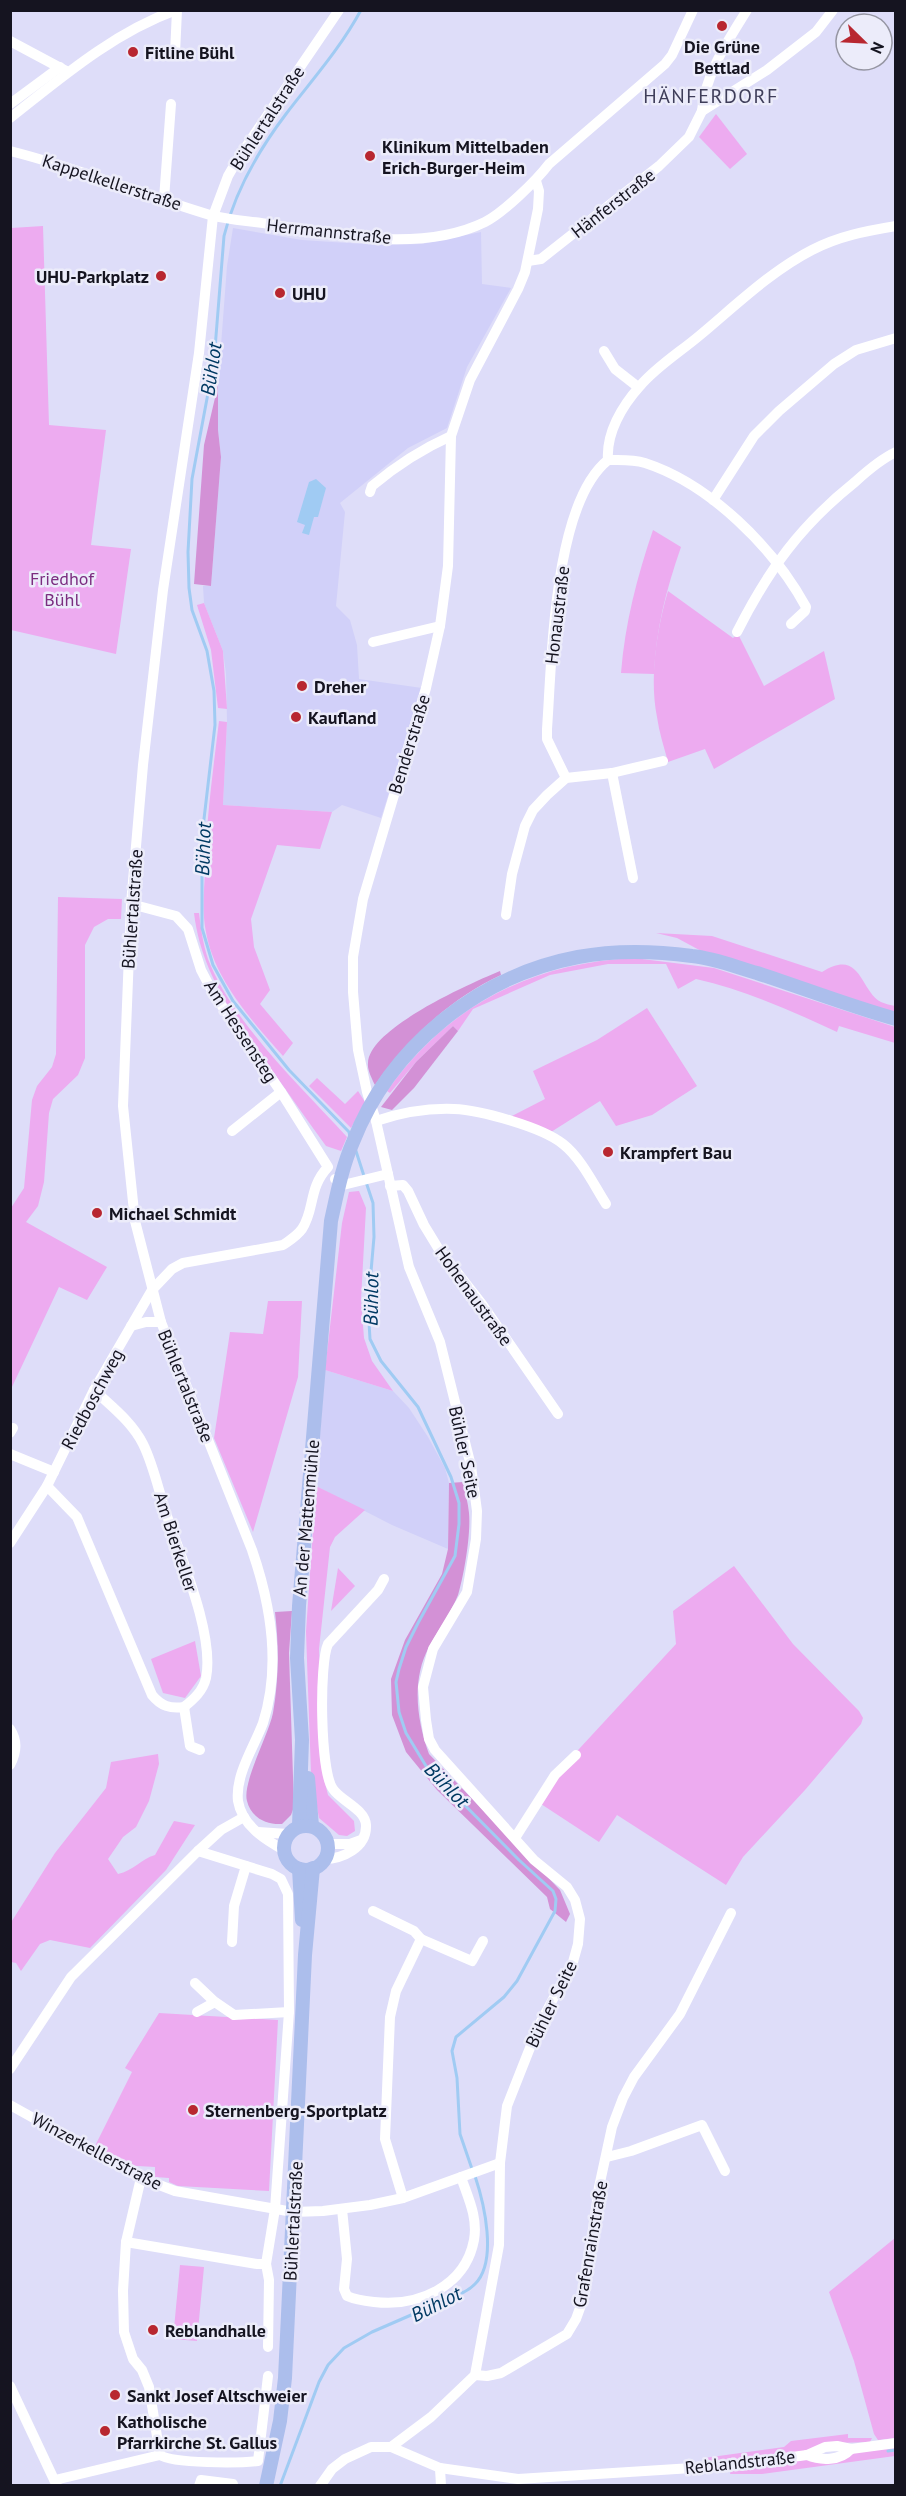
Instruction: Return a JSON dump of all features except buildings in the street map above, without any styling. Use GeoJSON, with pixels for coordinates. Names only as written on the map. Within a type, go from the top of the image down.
{"type":"FeatureCollection","features":[{"type":"Feature","properties":{"kind":"main road","name":"An der Mattenmühle"},"geometry":{"type":"LineString","coordinates":[[300,1829],[307,1769],[302,1740],[297,1658],[299,1606],[332,1221],[338,1189],[353,1141],[386,1079],[410,1051],[441,1021],[480,994],[509,979],[577,957],[617,952],[650,952],[713,960],[896,1019]]}},
{"type":"Feature","properties":{"kind":"main road"},"geometry":{"type":"LineString","coordinates":[[300,1829],[320,1830],[328,1844],[324,1859],[306,1869],[286,1858],[284,1850],[300,1829]]}},
{"type":"Feature","properties":{"kind":"main road","name":"Bühlertalstraße"},"geometry":{"type":"LineString","coordinates":[[266,2486],[280,2421],[285,2378],[305,1955],[306,1869]]}},
{"type":"Feature","properties":{"kind":"street"},"geometry":{"type":"LineString","coordinates":[[10,104],[64,69],[176,10],[175,54]]}},
{"type":"Feature","properties":{"kind":"street","name":"Bühlertalstraße"},"geometry":{"type":"LineString","coordinates":[[244,1817],[238,1801],[240,1781],[262,1724],[272,1681],[268,1610],[252,1550],[161,1322],[133,1207],[123,1106],[131,903],[143,765],[163,590],[218,216],[228,176],[239,157],[339,10]]}},
{"type":"Feature","properties":{"kind":"street","name":"Herrmannstraße"},"geometry":{"type":"LineString","coordinates":[[218,216],[371,239],[415,238],[456,232],[487,221],[536,181],[549,164],[665,64],[672,55],[693,10]]}},
{"type":"Feature","properties":{"kind":"street","name":"Hänferstraße"},"geometry":{"type":"LineString","coordinates":[[528,261],[541,259],[659,166],[689,137],[702,111],[705,89],[715,66],[747,10]]}},
{"type":"Feature","properties":{"kind":"street"},"geometry":{"type":"LineString","coordinates":[[702,111],[767,70],[816,32],[833,10]]}},
{"type":"Feature","properties":{"kind":"street"},"geometry":{"type":"LineString","coordinates":[[10,41],[64,69]]}},
{"type":"Feature","properties":{"kind":"street"},"geometry":{"type":"LineString","coordinates":[[10,118],[64,69]]}},
{"type":"Feature","properties":{"kind":"street"},"geometry":{"type":"LineString","coordinates":[[164,199],[171,104]]}},
{"type":"Feature","properties":{"kind":"street","name":"Kappelkellerstraße"},"geometry":{"type":"LineString","coordinates":[[10,151],[52,161],[218,216]]}},
{"type":"Feature","properties":{"kind":"street"},"geometry":{"type":"LineString","coordinates":[[370,492],[372,486],[405,460],[426,447],[451,436],[470,380],[518,289],[528,261],[539,191],[536,181]]}},
{"type":"Feature","properties":{"kind":"street"},"geometry":{"type":"LineString","coordinates":[[791,624],[805,611],[806,607],[784,569],[762,545],[713,500],[681,480],[645,463],[629,459],[608,460],[607,447],[620,414],[638,387],[797,258],[849,234],[896,226]]}},
{"type":"Feature","properties":{"kind":"street"},"geometry":{"type":"LineString","coordinates":[[713,500],[754,436],[779,411],[834,364],[856,350],[896,338]]}},
{"type":"Feature","properties":{"kind":"street"},"geometry":{"type":"LineString","coordinates":[[604,351],[615,369],[638,387]]}},
{"type":"Feature","properties":{"kind":"street","name":"Benderstraße"},"geometry":{"type":"LineString","coordinates":[[358,1050],[352,992],[357,928],[426,688],[440,626],[447,577],[451,436]]}},
{"type":"Feature","properties":{"kind":"street"},"geometry":{"type":"LineString","coordinates":[[737,632],[777,561],[836,497],[896,452]]}},
{"type":"Feature","properties":{"kind":"street","name":"Honaustraße"},"geometry":{"type":"LineString","coordinates":[[566,778],[547,739],[546,729],[558,590],[577,510],[591,479],[608,460]]}},
{"type":"Feature","properties":{"kind":"street"},"geometry":{"type":"LineString","coordinates":[[374,642],[440,626]]}},
{"type":"Feature","properties":{"kind":"street"},"geometry":{"type":"LineString","coordinates":[[506,915],[512,874],[525,826],[533,810],[566,778],[612,773],[663,761]]}},
{"type":"Feature","properties":{"kind":"street"},"geometry":{"type":"LineString","coordinates":[[612,773],[633,878]]}},
{"type":"Feature","properties":{"kind":"street","name":"Am Hessensteg"},"geometry":{"type":"LineString","coordinates":[[131,903],[176,916],[188,929],[201,970],[213,993],[281,1092],[328,1167]]}},
{"type":"Feature","properties":{"kind":"street","name":"Bühler Seite"},"geometry":{"type":"LineString","coordinates":[[358,1050],[409,1267],[440,1342],[471,1466],[477,1511],[476,1539],[467,1592],[433,1649],[423,1687],[429,1738],[435,1750],[534,1860],[567,1887],[575,1900],[580,1919],[578,1944],[573,1962],[539,2025],[507,2106],[501,2163],[499,2245],[475,2375]]}},
{"type":"Feature","properties":{"kind":"street","name":"Am Hessensteg"},"geometry":{"type":"LineString","coordinates":[[232,1131],[281,1092]]}},
{"type":"Feature","properties":{"kind":"street"},"geometry":{"type":"LineString","coordinates":[[376,1121],[398,1114],[454,1109],[530,1127],[566,1147],[606,1204]]}},
{"type":"Feature","properties":{"kind":"street","name":"Riedboschweg"},"geometry":{"type":"LineString","coordinates":[[10,1543],[47,1486],[94,1390],[152,1290],[172,1269],[183,1263],[283,1245],[296,1236],[303,1227],[313,1190],[328,1167]]}},
{"type":"Feature","properties":{"kind":"street"},"geometry":{"type":"LineString","coordinates":[[334,1178],[343,1185],[388,1174]]}},
{"type":"Feature","properties":{"kind":"street","name":"Hohenaustraße"},"geometry":{"type":"LineString","coordinates":[[390,1186],[403,1185],[408,1191],[438,1248],[482,1304],[558,1414]]}},
{"type":"Feature","properties":{"kind":"street"},"geometry":{"type":"LineString","coordinates":[[131,1326],[146,1322],[161,1322]]}},
{"type":"Feature","properties":{"kind":"street","name":"Am Bierkeller"},"geometry":{"type":"LineString","coordinates":[[94,1390],[127,1420],[144,1445],[199,1613],[205,1646],[206,1677],[195,1699],[184,1707]]}},
{"type":"Feature","properties":{"kind":"street"},"geometry":{"type":"LineString","coordinates":[[10,1454],[54,1472]]}},
{"type":"Feature","properties":{"kind":"street"},"geometry":{"type":"LineString","coordinates":[[47,1486],[77,1517],[152,1695],[166,1706],[184,1707],[190,1746],[200,1750]]}},
{"type":"Feature","properties":{"kind":"street"},"geometry":{"type":"LineString","coordinates":[[324,1859],[346,1855],[357,1847],[366,1825],[364,1818],[333,1790],[326,1769],[323,1660],[328,1644],[378,1590],[384,1579]]}},
{"type":"Feature","properties":{"kind":"street"},"geometry":{"type":"LineString","coordinates":[[10,1729],[16,1748],[10,1764]]}},
{"type":"Feature","properties":{"kind":"street"},"geometry":{"type":"LineString","coordinates":[[515,1838],[555,1775],[576,1755]]}},
{"type":"Feature","properties":{"kind":"street"},"geometry":{"type":"LineString","coordinates":[[10,2069],[71,1977],[221,1830],[244,1817],[257,1832],[284,1850]]}},
{"type":"Feature","properties":{"kind":"street"},"geometry":{"type":"LineString","coordinates":[[257,1832],[300,1829]]}},
{"type":"Feature","properties":{"kind":"street"},"geometry":{"type":"LineString","coordinates":[[328,1844],[350,1844],[361,1840]]}},
{"type":"Feature","properties":{"kind":"street"},"geometry":{"type":"LineString","coordinates":[[198,1851],[272,1874],[281,1879],[287,1887],[289,2012],[275,2209],[267,2264],[269,2280],[268,2347]]}},
{"type":"Feature","properties":{"kind":"street"},"geometry":{"type":"LineString","coordinates":[[232,1942],[234,1906],[246,1866]]}},
{"type":"Feature","properties":{"kind":"street"},"geometry":{"type":"LineString","coordinates":[[373,1911],[414,1931],[421,1939],[472,1961],[483,1941]]}},
{"type":"Feature","properties":{"kind":"street","name":"Grafenrainstraße"},"geometry":{"type":"LineString","coordinates":[[475,2375],[487,2376],[501,2373],[567,2334],[576,2319],[584,2297],[594,2215],[612,2127],[634,2077],[680,2014],[731,1913]]}},
{"type":"Feature","properties":{"kind":"street"},"geometry":{"type":"LineString","coordinates":[[403,2198],[385,2139],[390,2017],[396,1991],[421,1939]]}},
{"type":"Feature","properties":{"kind":"street"},"geometry":{"type":"LineString","coordinates":[[195,1983],[215,2002],[234,2015],[289,2012]]}},
{"type":"Feature","properties":{"kind":"street"},"geometry":{"type":"LineString","coordinates":[[196,2012],[215,2002]]}},
{"type":"Feature","properties":{"kind":"street","name":"Winzerkellerstraße"},"geometry":{"type":"LineString","coordinates":[[10,2105],[141,2178],[175,2191],[293,2212],[342,2208],[403,2198],[501,2163]]}},
{"type":"Feature","properties":{"kind":"street","name":"Grafenrainstraße"},"geometry":{"type":"LineString","coordinates":[[607,2157],[631,2151],[702,2125],[726,2171]]}},
{"type":"Feature","properties":{"kind":"street"},"geometry":{"type":"LineString","coordinates":[[342,2208],[347,2259],[344,2289],[347,2296],[380,2302],[411,2301],[444,2288],[458,2274],[469,2256],[474,2239],[475,2221],[464,2176]]}},
{"type":"Feature","properties":{"kind":"street"},"geometry":{"type":"LineString","coordinates":[[141,2178],[126,2242],[123,2291],[124,2332],[133,2359],[142,2370],[149,2387],[160,2455]]}},
{"type":"Feature","properties":{"kind":"street"},"geometry":{"type":"LineString","coordinates":[[126,2242],[267,2264]]}},
{"type":"Feature","properties":{"kind":"street"},"geometry":{"type":"LineString","coordinates":[[320,2486],[332,2469],[359,2451],[371,2446],[391,2447],[431,2417],[475,2375]]}},
{"type":"Feature","properties":{"kind":"street"},"geometry":{"type":"LineString","coordinates":[[10,2386],[56,2483],[160,2455],[169,2460],[217,2461],[237,2464],[258,2461],[268,2376]]}},
{"type":"Feature","properties":{"kind":"street","name":"Reblandstraße"},"geometry":{"type":"LineString","coordinates":[[391,2447],[440,2468],[518,2479],[724,2466],[807,2456],[825,2447],[845,2446],[851,2449],[896,2443]]}},
{"type":"Feature","properties":{"kind":"street"},"geometry":{"type":"LineString","coordinates":[[440,2468],[441,2486]]}},
{"type":"Feature","properties":{"kind":"street"},"geometry":{"type":"LineString","coordinates":[[199,2486],[201,2480],[233,2484]]}},
{"type":"Feature","properties":{"kind":"shaded area","name":"UHU"},"geometry":{"type":"Polygon","coordinates":[[[233,228],[302,240],[379,245],[422,244],[481,232],[482,284],[511,288],[467,367],[447,428],[408,448],[340,503],[345,512],[336,606],[350,620],[357,645],[359,679],[422,688],[381,818],[342,805],[332,812],[223,805],[227,722],[226,674],[223,651],[204,603],[203,586],[211,586],[221,457],[218,430],[218,385],[227,266],[233,228]]]}},
{"type":"Feature","properties":{"kind":"shaded area"},"geometry":{"type":"Polygon","coordinates":[[[218,385],[218,430],[221,457],[211,586],[194,584],[204,445],[218,385]]]}},
{"type":"Feature","properties":{"kind":"shaded area"},"geometry":{"type":"Polygon","coordinates":[[[316,479],[326,488],[318,517],[314,517],[309,535],[302,533],[305,525],[297,522],[309,482],[316,479]]]}},
{"type":"Feature","properties":{"kind":"shaded area"},"geometry":{"type":"Polygon","coordinates":[[[500,971],[501,975],[447,1008],[415,1036],[375,1085],[368,1063],[373,1049],[385,1036],[424,1008],[500,971]]]}},
{"type":"Feature","properties":{"kind":"shaded area"},"geometry":{"type":"Polygon","coordinates":[[[453,1026],[458,1031],[414,1088],[392,1110],[381,1107],[416,1062],[453,1026]]]}},
{"type":"Feature","properties":{"kind":"shaded area"},"geometry":{"type":"Polygon","coordinates":[[[325,1370],[393,1391],[409,1408],[445,1468],[449,1483],[448,1549],[392,1525],[316,1486],[325,1370]]]}},
{"type":"Feature","properties":{"kind":"shaded area"},"geometry":{"type":"Polygon","coordinates":[[[463,1482],[469,1522],[465,1566],[458,1595],[423,1660],[418,1687],[421,1728],[429,1754],[560,1890],[570,1914],[566,1922],[550,1909],[547,1897],[437,1790],[406,1752],[392,1715],[391,1679],[405,1640],[442,1574],[448,1549],[449,1483],[463,1482]]]}},
{"type":"Feature","properties":{"kind":"shaded area"},"geometry":{"type":"Polygon","coordinates":[[[292,1611],[289,1653],[294,1807],[291,1815],[282,1824],[276,1824],[265,1822],[252,1812],[246,1793],[273,1713],[278,1662],[275,1612],[292,1611]]]}},
{"type":"Feature","properties":{"kind":"green space"},"geometry":{"type":"Polygon","coordinates":[[[716,114],[747,154],[730,169],[699,137],[716,114]]]}},
{"type":"Feature","properties":{"kind":"green space","name":"Friedhof Bühl"},"geometry":{"type":"Polygon","coordinates":[[[43,226],[49,425],[106,430],[91,545],[131,549],[116,654],[11,630],[11,228],[43,226]]]}},
{"type":"Feature","properties":{"kind":"green space"},"geometry":{"type":"Polygon","coordinates":[[[653,530],[681,547],[663,610],[654,674],[621,673],[632,600],[653,530]]]}},
{"type":"Feature","properties":{"kind":"green space"},"geometry":{"type":"Polygon","coordinates":[[[668,591],[733,638],[738,634],[764,686],[824,651],[835,699],[714,769],[705,749],[668,762],[658,723],[654,670],[658,637],[668,591]]]}},
{"type":"Feature","properties":{"kind":"green space"},"geometry":{"type":"Polygon","coordinates":[[[204,603],[223,651],[227,709],[218,708],[211,650],[197,605],[204,603]]]}},
{"type":"Feature","properties":{"kind":"green space"},"geometry":{"type":"Polygon","coordinates":[[[219,721],[227,722],[223,805],[332,812],[320,849],[277,845],[251,919],[254,947],[270,990],[260,1004],[293,1043],[283,1056],[247,1014],[226,983],[210,949],[206,932],[204,902],[207,834],[219,721]]]}},
{"type":"Feature","properties":{"kind":"green space"},"geometry":{"type":"Polygon","coordinates":[[[58,897],[122,899],[121,919],[108,919],[94,927],[85,945],[85,1058],[78,1075],[53,1099],[49,1113],[44,1182],[38,1206],[26,1222],[107,1267],[87,1300],[59,1287],[11,1389],[11,1208],[24,1188],[32,1100],[37,1086],[52,1067],[56,1054],[58,897]]]}},
{"type":"Feature","properties":{"kind":"green space"},"geometry":{"type":"Polygon","coordinates":[[[194,913],[199,913],[203,942],[219,983],[251,1030],[270,1053],[347,1137],[341,1151],[326,1146],[230,1009],[203,954],[194,913]]]}},
{"type":"Feature","properties":{"kind":"green space"},"geometry":{"type":"Polygon","coordinates":[[[656,933],[712,936],[822,972],[835,966],[845,965],[858,974],[874,997],[881,1002],[895,1006],[895,1014],[703,952],[677,938],[656,933]]]}},
{"type":"Feature","properties":{"kind":"green space"},"geometry":{"type":"Polygon","coordinates":[[[634,958],[714,968],[895,1027],[895,1043],[839,1026],[837,1032],[750,995],[696,979],[678,989],[666,964],[608,964],[550,975],[473,1009],[458,1031],[453,1026],[416,1062],[390,1093],[387,1091],[436,1035],[464,1013],[494,995],[526,980],[560,969],[634,958]]]}},
{"type":"Feature","properties":{"kind":"green space"},"geometry":{"type":"Polygon","coordinates":[[[647,1008],[697,1086],[652,1115],[616,1126],[600,1101],[551,1132],[510,1117],[545,1099],[533,1071],[597,1040],[647,1008]]]}},
{"type":"Feature","properties":{"kind":"green space"},"geometry":{"type":"Polygon","coordinates":[[[317,1078],[345,1104],[358,1091],[365,1102],[351,1128],[309,1086],[317,1078]]]}},
{"type":"Feature","properties":{"kind":"green space"},"geometry":{"type":"Polygon","coordinates":[[[359,1191],[366,1208],[361,1300],[364,1338],[372,1361],[393,1391],[325,1370],[342,1223],[349,1192],[359,1191]]]}},
{"type":"Feature","properties":{"kind":"green space"},"geometry":{"type":"Polygon","coordinates":[[[268,1301],[302,1301],[298,1377],[253,1532],[214,1438],[230,1332],[263,1334],[268,1301]]]}},
{"type":"Feature","properties":{"kind":"green space"},"geometry":{"type":"Polygon","coordinates":[[[316,1486],[365,1510],[335,1537],[330,1547],[319,1649],[324,1779],[328,1795],[354,1821],[355,1831],[347,1836],[339,1835],[319,1818],[311,1774],[306,1632],[316,1486]]]}},
{"type":"Feature","properties":{"kind":"green space"},"geometry":{"type":"Polygon","coordinates":[[[734,1566],[793,1644],[859,1711],[863,1718],[861,1724],[805,1790],[743,1857],[726,1885],[617,1815],[599,1842],[541,1804],[555,1775],[676,1644],[673,1611],[734,1566]]]}},
{"type":"Feature","properties":{"kind":"green space"},"geometry":{"type":"Polygon","coordinates":[[[338,1568],[355,1586],[331,1611],[338,1568]]]}},
{"type":"Feature","properties":{"kind":"green space"},"geometry":{"type":"Polygon","coordinates":[[[195,1641],[201,1676],[185,1698],[163,1693],[151,1659],[195,1641]]]}},
{"type":"Feature","properties":{"kind":"green space"},"geometry":{"type":"Polygon","coordinates":[[[158,1754],[159,1764],[149,1801],[136,1827],[123,1837],[108,1859],[118,1874],[155,1855],[174,1821],[195,1825],[166,1870],[90,1948],[50,1940],[40,1944],[21,1971],[16,1963],[11,1962],[10,1924],[55,1853],[106,1788],[111,1762],[158,1754]]]}},
{"type":"Feature","properties":{"kind":"green space","name":"Sternenberg-Sportplatz"},"geometry":{"type":"Polygon","coordinates":[[[159,2013],[278,2020],[269,2191],[178,2186],[169,2182],[169,2178],[155,2177],[155,2167],[121,2165],[94,2148],[132,2072],[125,2068],[159,2013]]]}},
{"type":"Feature","properties":{"kind":"green space"},"geometry":{"type":"Polygon","coordinates":[[[895,2238],[895,2438],[878,2440],[874,2434],[854,2361],[829,2292],[895,2238]]]}},
{"type":"Feature","properties":{"kind":"green space"},"geometry":{"type":"Polygon","coordinates":[[[180,2265],[204,2267],[197,2341],[173,2339],[180,2265]]]}},
{"type":"Feature","properties":{"kind":"green space"},"geometry":{"type":"Polygon","coordinates":[[[848,2434],[848,2438],[872,2438],[870,2442],[836,2443],[804,2451],[707,2463],[704,2458],[784,2447],[791,2441],[848,2434]]]}},
{"type":"Feature","properties":{"kind":"green space"},"geometry":{"type":"Polygon","coordinates":[[[895,2447],[895,2456],[762,2474],[730,2474],[731,2470],[895,2447]]]}},
{"type":"Feature","properties":{"kind":"waterway","name":"Bühlot"},"geometry":{"type":"LineString","coordinates":[[350,1137],[349,1132],[289,1070],[233,1001],[213,965],[202,928],[202,836],[215,725],[214,691],[207,651],[192,610],[188,552],[192,479],[214,361],[224,236],[234,203],[266,142],[335,51],[361,10]]}},
{"type":"Feature","properties":{"kind":"waterway","name":"Bühlot"},"geometry":{"type":"LineString","coordinates":[[355,1148],[364,1176]]}},
{"type":"Feature","properties":{"kind":"waterway","name":"Bühlot"},"geometry":{"type":"LineString","coordinates":[[366,1182],[373,1203],[374,1237],[368,1306],[370,1339],[381,1361],[418,1407],[451,1477],[459,1503],[455,1556],[406,1647],[399,1669],[396,1682],[399,1712],[406,1733],[426,1766],[553,1891],[556,1899],[555,1911],[517,1981],[504,1997],[456,2037],[452,2051],[457,2078],[460,2134],[472,2169]]}},
{"type":"Feature","properties":{"kind":"waterway","name":"Bühlot"},"geometry":{"type":"LineString","coordinates":[[280,2486],[319,2382],[328,2365],[344,2348],[372,2332],[465,2291],[475,2284],[482,2274],[486,2261],[487,2232],[475,2176]]}},
{"type":"Feature","properties":{"kind":"waterway"},"geometry":{"type":"LineString","coordinates":[[888,2451],[896,2450]]}},
{"type":"Feature","properties":{"kind":"place","name":"Die Grüne Bettlad"},"geometry":{"type":"Point","coordinates":[722,26]}},
{"type":"Feature","properties":{"kind":"place","name":"Fitline Bühl"},"geometry":{"type":"Point","coordinates":[133,52]}},
{"type":"Feature","properties":{"kind":"place","name":"Klinikum Mittelbaden Erich-Burger-Heim"},"geometry":{"type":"Point","coordinates":[370,156]}},
{"type":"Feature","properties":{"kind":"place","name":"UHU-Parkplatz"},"geometry":{"type":"Point","coordinates":[161,276]}},
{"type":"Feature","properties":{"kind":"place","name":"UHU"},"geometry":{"type":"Point","coordinates":[280,293]}},
{"type":"Feature","properties":{"kind":"place","name":"Dreher"},"geometry":{"type":"Point","coordinates":[302,686]}},
{"type":"Feature","properties":{"kind":"place","name":"Kaufland"},"geometry":{"type":"Point","coordinates":[296,717]}},
{"type":"Feature","properties":{"kind":"place","name":"Krampfert Bau"},"geometry":{"type":"Point","coordinates":[608,1152]}},
{"type":"Feature","properties":{"kind":"place","name":"Michael Schmidt"},"geometry":{"type":"Point","coordinates":[97,1213]}},
{"type":"Feature","properties":{"kind":"place","name":"Sternenberg-Sportplatz"},"geometry":{"type":"Point","coordinates":[193,2110]}},
{"type":"Feature","properties":{"kind":"place","name":"Reblandhalle"},"geometry":{"type":"Point","coordinates":[153,2330]}},
{"type":"Feature","properties":{"kind":"place","name":"Sankt Josef Altschweier"},"geometry":{"type":"Point","coordinates":[115,2395]}},
{"type":"Feature","properties":{"kind":"place","name":"Katholische Pfarrkirche St. Gallus"},"geometry":{"type":"Point","coordinates":[105,2431]}},
{"type":"Feature","properties":{"kind":"district","name":"HÄNFERDORF"},"geometry":{"type":"Point","coordinates":[711,96]}}]}
